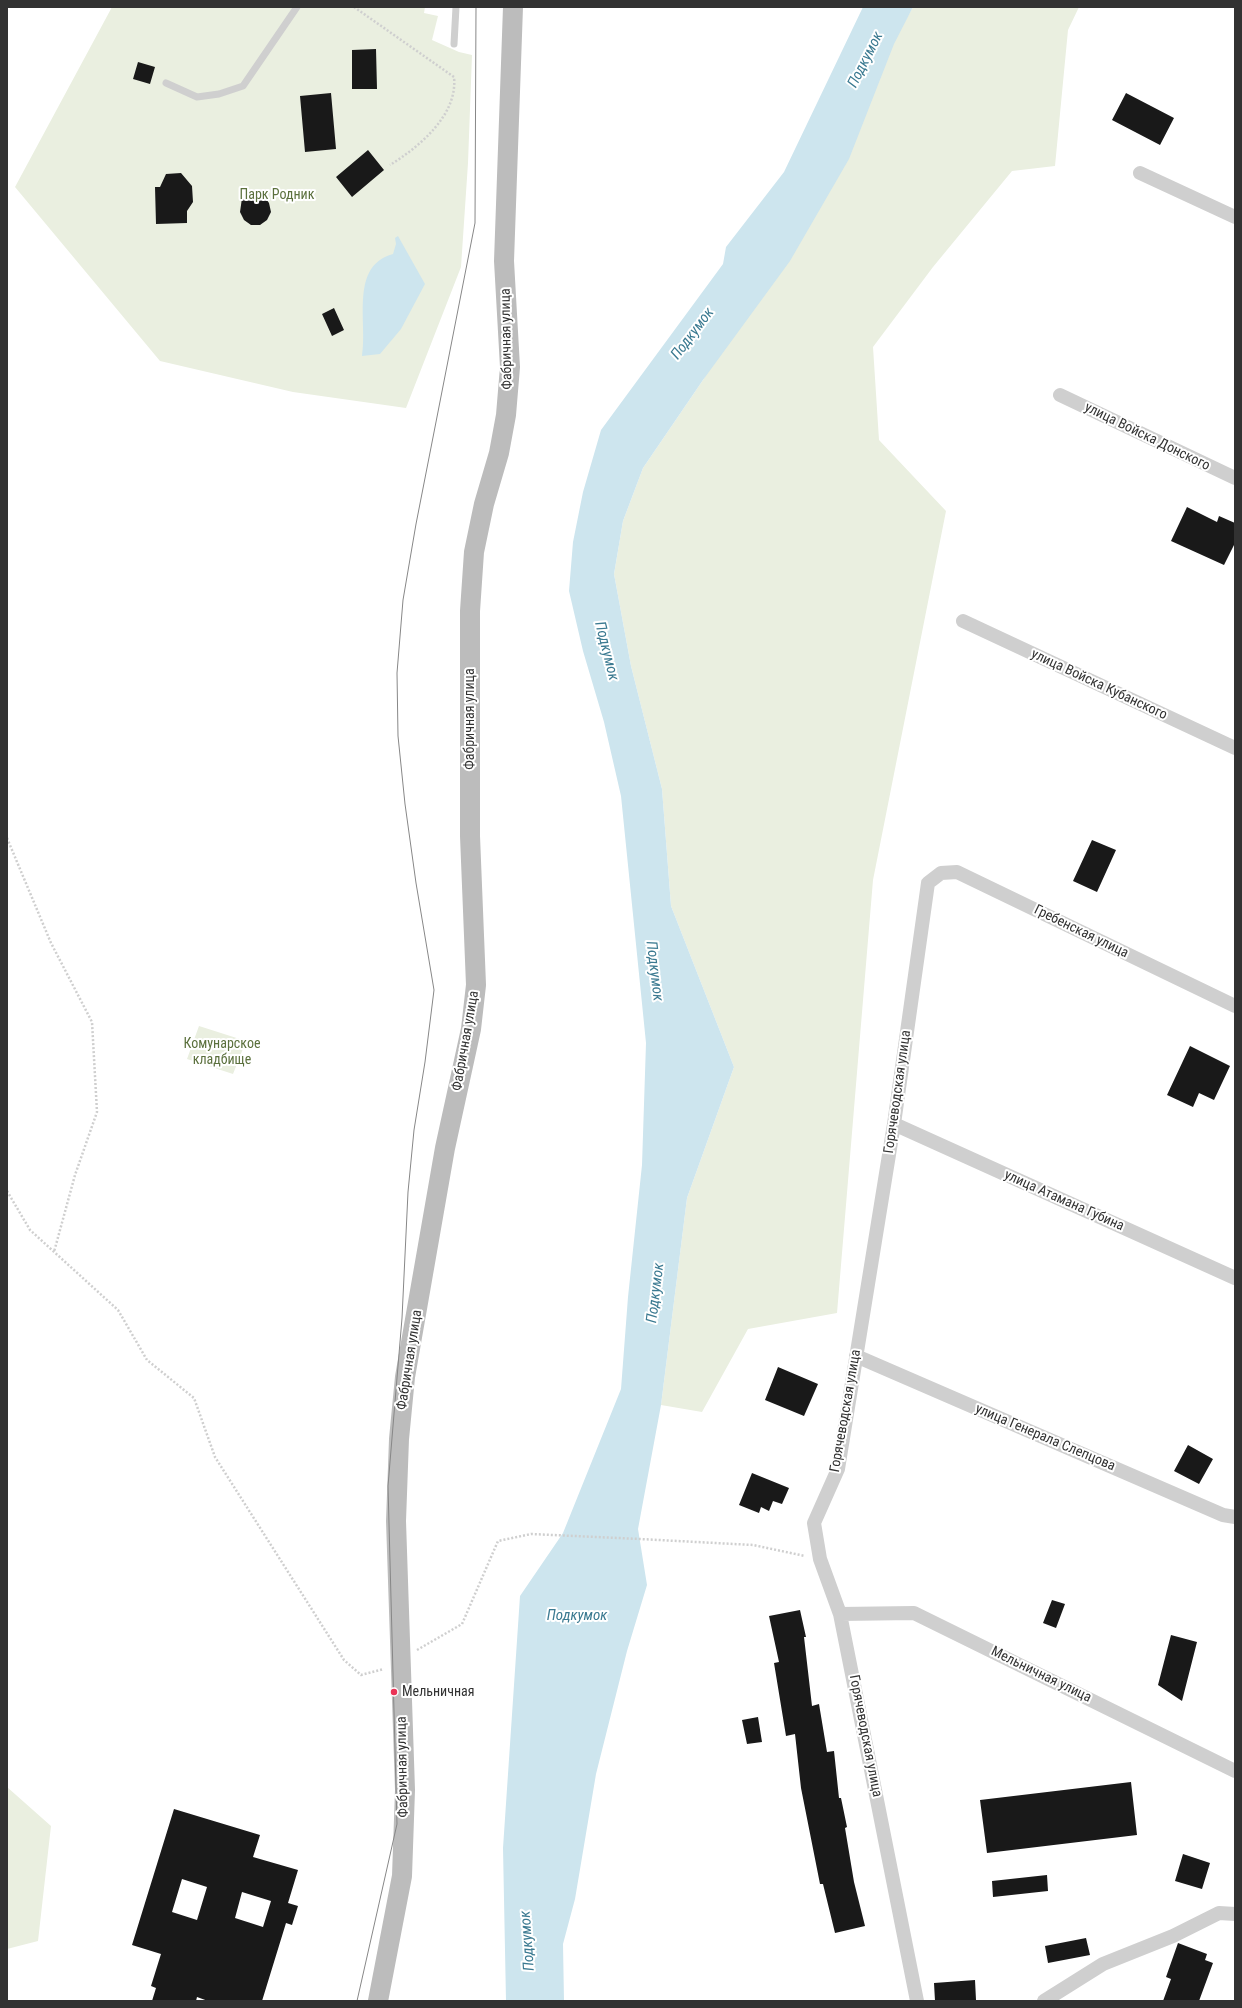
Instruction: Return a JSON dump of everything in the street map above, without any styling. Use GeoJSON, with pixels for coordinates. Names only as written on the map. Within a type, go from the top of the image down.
{"type":"FeatureCollection","features":[{"type":"Feature","properties":{"kind":"main road","name":"Фабричная улица"},"geometry":{"type":"LineString","coordinates":[[378,2001],[402,1876],[405,1790],[396,1520],[400,1439],[406,1377],[445,1148],[471,1029],[476,985],[470,836],[470,611],[474,552],[484,504],[499,453],[506,415],[509,375],[504,261],[513,7]]}},
{"type":"Feature","properties":{"kind":"street"},"geometry":{"type":"LineString","coordinates":[[1140,173],[1235,217]]}},
{"type":"Feature","properties":{"kind":"street","name":"улица Войска Донского"},"geometry":{"type":"LineString","coordinates":[[1060,395],[1235,478]]}},
{"type":"Feature","properties":{"kind":"street","name":"улица Войска Кубанского"},"geometry":{"type":"LineString","coordinates":[[963,621],[1235,748]]}},
{"type":"Feature","properties":{"kind":"street","name":"Гребенская улица"},"geometry":{"type":"LineString","coordinates":[[928,883],[942,873],[957,872],[1235,1006]]}},
{"type":"Feature","properties":{"kind":"street","name":"Горячеводская улица"},"geometry":{"type":"LineString","coordinates":[[917,2001],[840,1614],[820,1558],[814,1522],[838,1469],[894,1124],[928,883]]}},
{"type":"Feature","properties":{"kind":"street","name":"улица Атамана Губина"},"geometry":{"type":"LineString","coordinates":[[894,1124],[1235,1278]]}},
{"type":"Feature","properties":{"kind":"street","name":"улица Генерала Слепцова"},"geometry":{"type":"LineString","coordinates":[[856,1356],[1223,1515],[1235,1517]]}},
{"type":"Feature","properties":{"kind":"street","name":"Мельничная улица"},"geometry":{"type":"LineString","coordinates":[[840,1614],[914,1613],[1235,1771]]}},
{"type":"Feature","properties":{"kind":"street"},"geometry":{"type":"LineString","coordinates":[[1044,2001],[1103,1964],[1173,1936],[1219,1913],[1235,1914]]}},
{"type":"Feature","properties":{"kind":"lane"},"geometry":{"type":"LineString","coordinates":[[166,83],[197,97],[219,94],[243,86],[297,7]]}},
{"type":"Feature","properties":{"kind":"lane"},"geometry":{"type":"LineString","coordinates":[[454,44],[456,7]]}},
{"type":"Feature","properties":{"kind":"path"},"geometry":{"type":"LineString","coordinates":[[354,7],[454,77],[455,89],[437,126],[413,151],[390,165]]}},
{"type":"Feature","properties":{"kind":"path"},"geometry":{"type":"LineString","coordinates":[[7,838],[51,943],[92,1022],[97,1112],[75,1175],[54,1252]]}},
{"type":"Feature","properties":{"kind":"path"},"geometry":{"type":"LineString","coordinates":[[7,1191],[30,1230],[118,1310],[147,1360],[194,1398],[215,1457],[344,1660],[361,1675],[385,1669],[462,1624],[498,1541],[531,1534],[753,1545],[820,1558]]}},
{"type":"Feature","properties":{"kind":"green space","name":"Парк Родник"},"geometry":{"type":"Polygon","coordinates":[[[112,7],[425,7],[424,13],[438,16],[432,40],[459,52],[472,55],[468,163],[461,267],[406,408],[293,392],[160,361],[15,187],[112,7]]]}},
{"type":"Feature","properties":{"kind":"green space"},"geometry":{"type":"Polygon","coordinates":[[[913,7],[1079,7],[1068,30],[1055,166],[1012,171],[933,267],[873,347],[879,440],[946,511],[873,880],[837,1313],[748,1329],[702,1412],[661,1405],[687,1198],[734,1067],[671,906],[662,789],[631,666],[614,574],[623,521],[643,468],[703,380],[913,7]]]}},
{"type":"Feature","properties":{"kind":"green space","name":"Комунарское кладбище"},"geometry":{"type":"Polygon","coordinates":[[[199,1026],[246,1041],[233,1074],[187,1059],[199,1026]]]}},
{"type":"Feature","properties":{"kind":"green space"},"geometry":{"type":"Polygon","coordinates":[[[7,1787],[51,1826],[38,1941],[7,1949],[7,1787]]]}},
{"type":"Feature","properties":{"kind":"water","name":"Подкумок"},"geometry":{"type":"Polygon","coordinates":[[[863,7],[913,7],[894,44],[849,159],[790,261],[703,380],[643,468],[623,521],[614,574],[631,666],[662,789],[671,906],[734,1067],[687,1198],[661,1405],[638,1529],[647,1585],[627,1651],[596,1774],[575,1899],[563,1944],[564,2001],[506,2001],[503,1848],[520,1596],[563,1533],[621,1389],[628,1297],[642,1165],[646,1043],[621,796],[604,722],[583,651],[569,591],[573,542],[583,492],[601,430],[723,264],[726,247],[784,172],[863,7]]]}},
{"type":"Feature","properties":{"kind":"water"},"geometry":{"type":"Polygon","coordinates":[[[398,236],[425,284],[401,329],[380,354],[362,356],[363,297],[365,283],[370,270],[379,260],[393,254],[396,244],[395,238],[398,236]]]}},
{"type":"Feature","properties":{"kind":"building"},"geometry":{"type":"Polygon","coordinates":[[[376,49],[377,89],[352,89],[352,50],[376,49]]]}},
{"type":"Feature","properties":{"kind":"building"},"geometry":{"type":"Polygon","coordinates":[[[138,62],[155,67],[150,84],[133,79],[138,62]]]}},
{"type":"Feature","properties":{"kind":"building"},"geometry":{"type":"Polygon","coordinates":[[[331,93],[336,149],[305,152],[300,96],[331,93]]]}},
{"type":"Feature","properties":{"kind":"building"},"geometry":{"type":"Polygon","coordinates":[[[1126,93],[1174,118],[1160,145],[1112,120],[1126,93]]]}},
{"type":"Feature","properties":{"kind":"building"},"geometry":{"type":"Polygon","coordinates":[[[368,150],[384,170],[352,197],[336,177],[368,150]]]}},
{"type":"Feature","properties":{"kind":"building"},"geometry":{"type":"Polygon","coordinates":[[[181,173],[192,186],[193,202],[187,211],[187,223],[156,224],[155,187],[160,187],[166,174],[181,173]]]}},
{"type":"Feature","properties":{"kind":"building"},"geometry":{"type":"Polygon","coordinates":[[[243,191],[264,196],[269,203],[271,212],[267,220],[260,225],[251,225],[244,220],[240,212],[243,191]]]}},
{"type":"Feature","properties":{"kind":"building"},"geometry":{"type":"Polygon","coordinates":[[[334,308],[344,330],[332,336],[322,314],[334,308]]]}},
{"type":"Feature","properties":{"kind":"building"},"geometry":{"type":"Polygon","coordinates":[[[1187,507],[1217,522],[1219,516],[1235,523],[1235,543],[1224,565],[1171,541],[1187,507]]]}},
{"type":"Feature","properties":{"kind":"building"},"geometry":{"type":"Polygon","coordinates":[[[1092,840],[1116,850],[1097,892],[1073,881],[1092,840]]]}},
{"type":"Feature","properties":{"kind":"building"},"geometry":{"type":"Polygon","coordinates":[[[1190,1046],[1230,1066],[1214,1100],[1199,1093],[1193,1107],[1167,1095],[1190,1046]]]}},
{"type":"Feature","properties":{"kind":"building"},"geometry":{"type":"Polygon","coordinates":[[[778,1367],[818,1384],[804,1416],[765,1400],[778,1367]]]}},
{"type":"Feature","properties":{"kind":"building"},"geometry":{"type":"Polygon","coordinates":[[[1188,1445],[1213,1459],[1199,1484],[1174,1471],[1188,1445]]]}},
{"type":"Feature","properties":{"kind":"building"},"geometry":{"type":"Polygon","coordinates":[[[752,1473],[789,1488],[782,1504],[773,1501],[769,1511],[761,1507],[759,1513],[739,1505],[752,1473]]]}},
{"type":"Feature","properties":{"kind":"building"},"geometry":{"type":"Polygon","coordinates":[[[1052,1600],[1065,1604],[1056,1628],[1043,1623],[1052,1600]]]}},
{"type":"Feature","properties":{"kind":"building"},"geometry":{"type":"Polygon","coordinates":[[[800,1610],[806,1637],[804,1637],[812,1706],[819,1704],[827,1752],[834,1751],[839,1798],[841,1798],[847,1827],[845,1828],[854,1882],[865,1926],[835,1933],[823,1884],[820,1884],[801,1788],[795,1734],[786,1736],[774,1663],[779,1662],[769,1616],[800,1610]]]}},
{"type":"Feature","properties":{"kind":"building"},"geometry":{"type":"Polygon","coordinates":[[[1171,1635],[1197,1642],[1182,1701],[1158,1685],[1171,1635]]]}},
{"type":"Feature","properties":{"kind":"building"},"geometry":{"type":"Polygon","coordinates":[[[758,1717],[762,1742],[747,1744],[742,1720],[758,1717]]]}},
{"type":"Feature","properties":{"kind":"building"},"geometry":{"type":"Polygon","coordinates":[[[1131,1782],[1137,1835],[987,1853],[980,1800],[1131,1782]]]}},
{"type":"Feature","properties":{"kind":"building"},"geometry":{"type":"Polygon","coordinates":[[[174,1809],[260,1835],[253,1857],[298,1870],[288,1903],[298,1906],[292,1925],[286,1923],[262,2001],[208,2001],[197,1997],[196,2001],[152,2001],[156,1988],[151,1986],[161,1954],[132,1945],[174,1809]],[[182,1879],[172,1912],[197,1920],[207,1887],[182,1879]],[[242,1892],[235,1918],[263,1927],[271,1901],[242,1892]]]}},
{"type":"Feature","properties":{"kind":"building"},"geometry":{"type":"Polygon","coordinates":[[[1183,1854],[1210,1863],[1202,1889],[1175,1881],[1183,1854]]]}},
{"type":"Feature","properties":{"kind":"building"},"geometry":{"type":"Polygon","coordinates":[[[1047,1875],[1048,1891],[993,1897],[992,1881],[1047,1875]]]}},
{"type":"Feature","properties":{"kind":"building"},"geometry":{"type":"Polygon","coordinates":[[[1086,1938],[1090,1955],[1048,1963],[1045,1946],[1086,1938]]]}},
{"type":"Feature","properties":{"kind":"building"},"geometry":{"type":"Polygon","coordinates":[[[1178,1943],[1207,1954],[1205,1960],[1213,1963],[1199,2001],[1163,2001],[1171,1979],[1166,1977],[1178,1943]]]}},
{"type":"Feature","properties":{"kind":"building"},"geometry":{"type":"Polygon","coordinates":[[[975,1980],[976,2000],[935,2001],[934,1983],[975,1980]]]}},
{"type":"Feature","properties":{"kind":"tram line"},"geometry":{"type":"LineString","coordinates":[[357,2001],[397,1824],[388,1486],[402,1318],[408,1192],[414,1130],[425,1062],[434,990],[416,883],[405,804],[398,736],[397,673],[403,600],[416,524],[475,223],[476,7]]}},
{"type":"Feature","properties":{"kind":"place","name":"Мельничная"},"geometry":{"type":"Point","coordinates":[394,1692]}}]}
